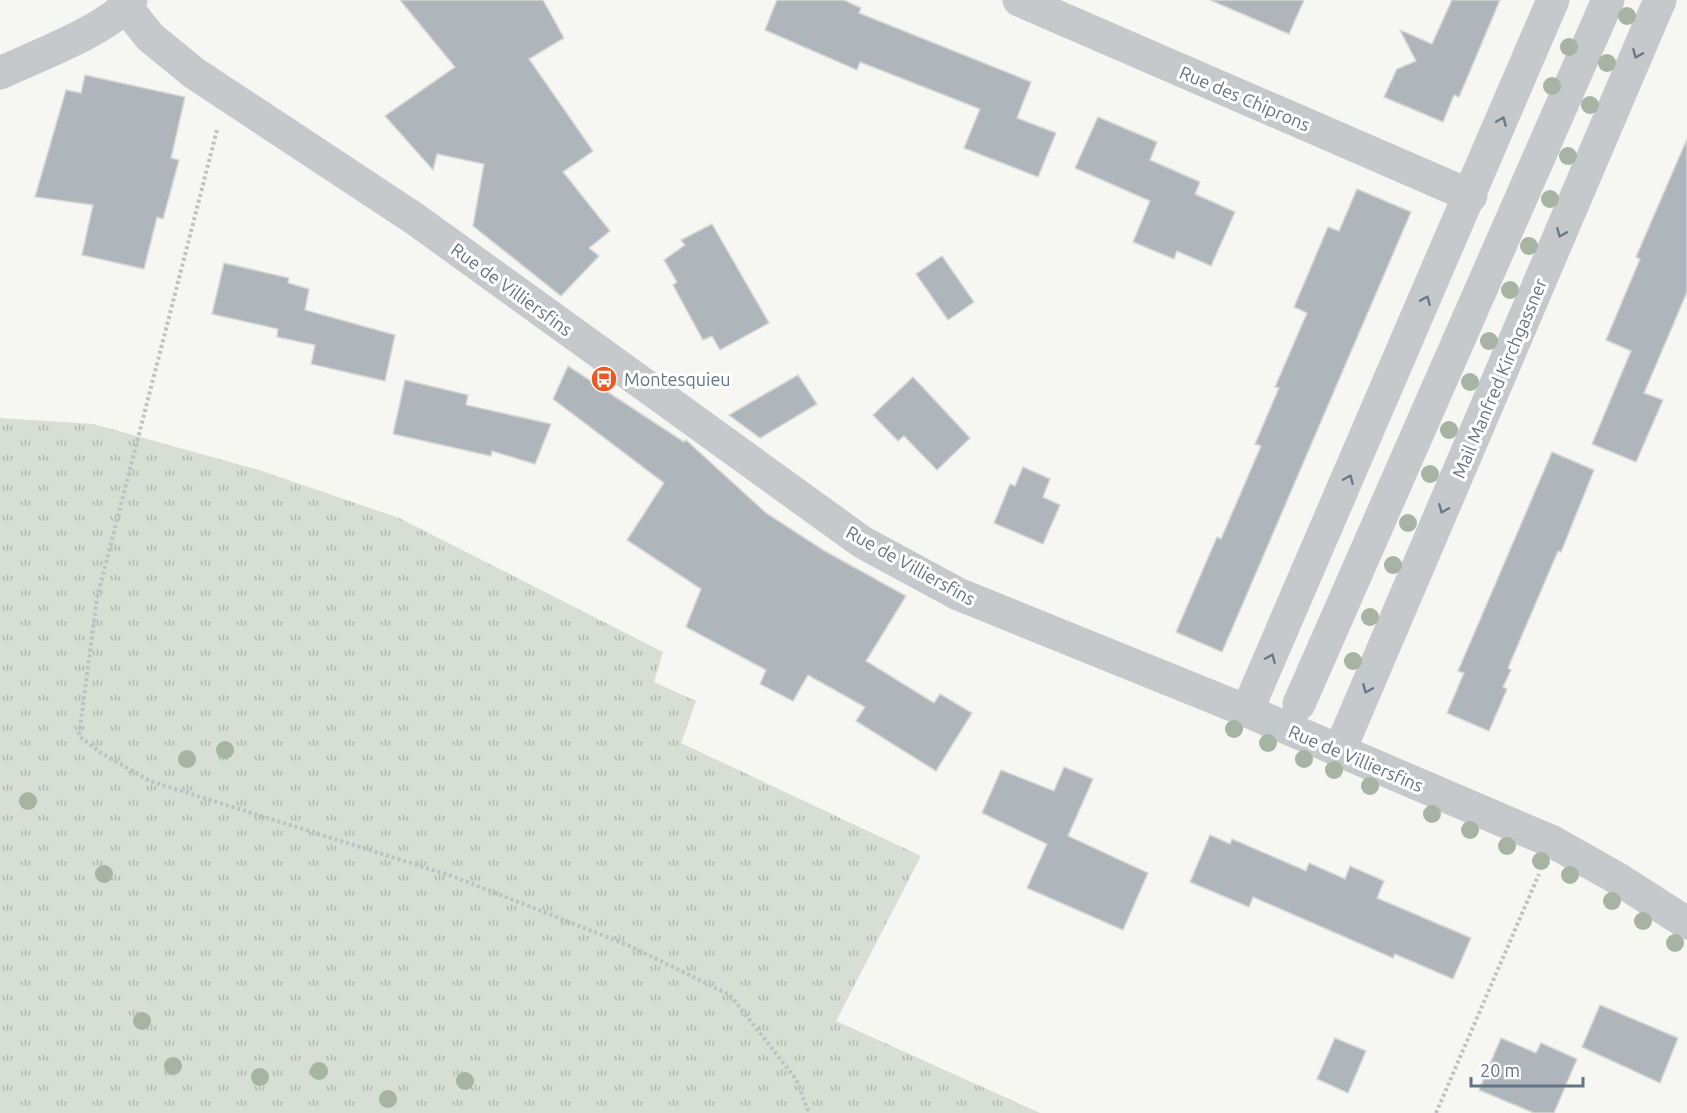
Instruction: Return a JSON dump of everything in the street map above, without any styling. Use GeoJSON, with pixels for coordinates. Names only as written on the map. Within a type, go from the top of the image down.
{"type":"FeatureCollection","features":[{"type":"Feature","properties":{"kind":"street","name":"Rue des Chiprons"},"geometry":{"type":"LineString","coordinates":[[1018,0],[1471,196]]}},
{"type":"Feature","properties":{"kind":"street"},"geometry":{"type":"LineString","coordinates":[[1246,711],[1554,0]]}},
{"type":"Feature","properties":{"kind":"street"},"geometry":{"type":"LineString","coordinates":[[1299,704],[1608,0]]}},
{"type":"Feature","properties":{"kind":"street","name":"Mail Manfred Kirchgassner"},"geometry":{"type":"LineString","coordinates":[[1339,752],[1656,1]]}},
{"type":"Feature","properties":{"kind":"street"},"geometry":{"type":"LineString","coordinates":[[0,73],[87,32],[129,4]]}},
{"type":"Feature","properties":{"kind":"street","name":"Rue de Villiersfins"},"geometry":{"type":"LineString","coordinates":[[129,4],[150,37],[195,73],[415,219],[862,542],[958,594],[1246,711],[1553,842],[1615,877],[1687,923]]}},
{"type":"Feature","properties":{"kind":"path"},"geometry":{"type":"LineString","coordinates":[[226,94],[98,598],[79,736],[101,753],[150,781],[452,876],[630,946],[730,995],[796,1079],[809,1113]]}},
{"type":"Feature","properties":{"kind":"path"},"geometry":{"type":"LineString","coordinates":[[1436,1113],[1553,842]]}},
{"type":"Feature","properties":{"kind":"green space"},"geometry":{"type":"Polygon","coordinates":[[[0,418],[93,424],[259,470],[399,518],[663,652],[654,682],[696,701],[681,743],[921,856],[836,1021],[1040,1113],[0,1113],[0,418]]]}},
{"type":"Feature","properties":{"kind":"building"},"geometry":{"type":"Polygon","coordinates":[[[400,0],[543,0],[564,38],[529,59],[593,151],[563,172],[610,231],[589,248],[599,256],[561,296],[473,226],[484,164],[437,154],[433,170],[385,116],[455,67],[400,0]]]}},
{"type":"Feature","properties":{"kind":"building"},"geometry":{"type":"Polygon","coordinates":[[[777,0],[844,0],[861,8],[859,13],[1031,82],[1017,118],[1056,133],[1038,177],[964,148],[980,109],[860,62],[857,70],[765,30],[777,0]]]}},
{"type":"Feature","properties":{"kind":"building"},"geometry":{"type":"Polygon","coordinates":[[[1210,0],[1304,0],[1289,34],[1210,0]]]}},
{"type":"Feature","properties":{"kind":"building"},"geometry":{"type":"Polygon","coordinates":[[[1452,0],[1500,0],[1459,97],[1454,95],[1443,122],[1384,97],[1397,69],[1416,61],[1400,30],[1432,44],[1452,0]]]}},
{"type":"Feature","properties":{"kind":"building"},"geometry":{"type":"Polygon","coordinates":[[[85,75],[185,97],[171,158],[179,160],[163,219],[157,217],[144,269],[82,255],[93,205],[35,197],[66,90],[81,93],[85,75]]]}},
{"type":"Feature","properties":{"kind":"building"},"geometry":{"type":"Polygon","coordinates":[[[1098,117],[1157,142],[1150,160],[1200,182],[1195,194],[1235,212],[1211,266],[1177,251],[1174,259],[1133,242],[1150,201],[1075,168],[1098,117]]]}},
{"type":"Feature","properties":{"kind":"building"},"geometry":{"type":"Polygon","coordinates":[[[1687,139],[1687,292],[1644,393],[1663,400],[1636,462],[1592,444],[1631,351],[1606,340],[1640,259],[1636,257],[1687,139]]]}},
{"type":"Feature","properties":{"kind":"building"},"geometry":{"type":"Polygon","coordinates":[[[1357,189],[1411,212],[1222,652],[1176,632],[1217,537],[1221,539],[1261,446],[1255,444],[1279,388],[1275,387],[1307,313],[1294,307],[1328,227],[1339,231],[1357,189]]]}},
{"type":"Feature","properties":{"kind":"building"},"geometry":{"type":"Polygon","coordinates":[[[712,224],[769,323],[720,350],[712,336],[703,340],[673,285],[677,282],[664,260],[685,245],[681,240],[712,224]]]}},
{"type":"Feature","properties":{"kind":"building"},"geometry":{"type":"Polygon","coordinates":[[[942,256],[974,302],[948,320],[916,274],[942,256]]]}},
{"type":"Feature","properties":{"kind":"building"},"geometry":{"type":"Polygon","coordinates":[[[224,263],[289,278],[288,283],[309,289],[305,310],[395,335],[385,381],[311,364],[315,345],[277,337],[278,329],[212,314],[224,263]]]}},
{"type":"Feature","properties":{"kind":"building"},"geometry":{"type":"Polygon","coordinates":[[[568,366],[684,442],[686,440],[766,513],[823,550],[906,596],[866,661],[934,703],[940,694],[972,713],[936,771],[856,721],[865,707],[808,675],[793,701],[760,684],[766,670],[686,627],[701,589],[627,540],[664,483],[553,399],[568,366]]]}},
{"type":"Feature","properties":{"kind":"building"},"geometry":{"type":"Polygon","coordinates":[[[798,375],[817,404],[760,438],[729,415],[798,375]]]}},
{"type":"Feature","properties":{"kind":"building"},"geometry":{"type":"Polygon","coordinates":[[[913,377],[970,438],[937,470],[904,436],[898,441],[873,415],[913,377]]]}},
{"type":"Feature","properties":{"kind":"building"},"geometry":{"type":"Polygon","coordinates":[[[405,380],[468,395],[466,405],[551,424],[535,464],[492,451],[491,456],[393,434],[405,380]]]}},
{"type":"Feature","properties":{"kind":"building"},"geometry":{"type":"Polygon","coordinates":[[[1552,452],[1594,470],[1561,552],[1558,551],[1508,668],[1511,670],[1503,687],[1507,689],[1489,731],[1447,713],[1464,673],[1458,671],[1552,452]]]}},
{"type":"Feature","properties":{"kind":"building"},"geometry":{"type":"Polygon","coordinates":[[[1023,467],[1050,479],[1043,497],[1060,505],[1043,544],[994,523],[1010,484],[1015,486],[1023,467]]]}},
{"type":"Feature","properties":{"kind":"building"},"geometry":{"type":"Polygon","coordinates":[[[1064,767],[1093,779],[1068,836],[1148,873],[1123,930],[1027,888],[1047,844],[982,813],[1001,770],[1054,791],[1064,767]]]}},
{"type":"Feature","properties":{"kind":"building"},"geometry":{"type":"Polygon","coordinates":[[[1210,835],[1230,844],[1232,839],[1306,871],[1309,863],[1345,879],[1350,866],[1384,881],[1377,898],[1471,938],[1453,979],[1395,954],[1393,958],[1253,897],[1249,907],[1190,882],[1210,835]]]}},
{"type":"Feature","properties":{"kind":"building"},"geometry":{"type":"Polygon","coordinates":[[[1600,1005],[1678,1038],[1660,1083],[1582,1047],[1600,1005]]]}},
{"type":"Feature","properties":{"kind":"building"},"geometry":{"type":"Polygon","coordinates":[[[1335,1038],[1366,1051],[1348,1093],[1317,1079],[1335,1038]]]}},
{"type":"Feature","properties":{"kind":"building"},"geometry":{"type":"Polygon","coordinates":[[[1501,1038],[1536,1053],[1541,1043],[1577,1059],[1554,1113],[1534,1113],[1479,1090],[1501,1038]]]}},
{"type":"Feature","properties":{"kind":"place","name":"Montesquieu"},"geometry":{"type":"Point","coordinates":[604,379]}}]}
